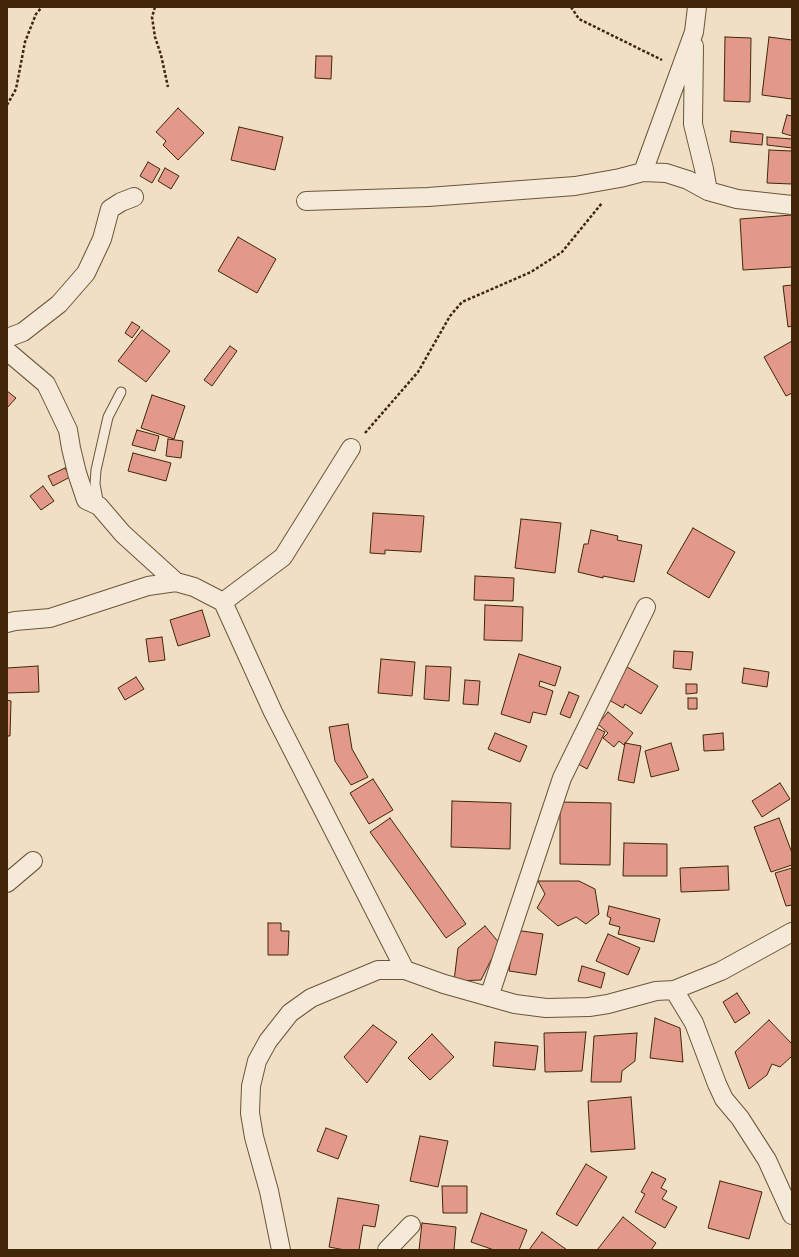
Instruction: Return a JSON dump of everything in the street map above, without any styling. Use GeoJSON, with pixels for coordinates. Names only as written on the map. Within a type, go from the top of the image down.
{"type":"FeatureCollection","features":[{"type":"Feature","properties":{"kind":"street"},"geometry":{"type":"LineString","coordinates":[[697,7],[694,32],[693,124],[708,191]]}},
{"type":"Feature","properties":{"kind":"street"},"geometry":{"type":"LineString","coordinates":[[643,172],[694,32]]}},
{"type":"Feature","properties":{"kind":"street"},"geometry":{"type":"LineString","coordinates":[[306,201],[428,197],[575,186],[620,178],[643,172],[666,173],[688,180],[708,191],[736,199],[792,205]]}},
{"type":"Feature","properties":{"kind":"street"},"geometry":{"type":"LineString","coordinates":[[7,338],[23,332],[59,304],[86,273],[102,239],[110,209],[121,202],[134,197]]}},
{"type":"Feature","properties":{"kind":"street"},"geometry":{"type":"LineString","coordinates":[[7,352],[46,384],[68,430],[77,473],[86,500],[99,506],[123,534],[176,582]]}},
{"type":"Feature","properties":{"kind":"street"},"geometry":{"type":"LineString","coordinates":[[223,602],[283,556],[351,448]]}},
{"type":"Feature","properties":{"kind":"street"},"geometry":{"type":"LineString","coordinates":[[7,623],[50,618],[148,586],[176,582],[194,587],[223,602],[273,712],[405,970]]}},
{"type":"Feature","properties":{"kind":"street"},"geometry":{"type":"LineString","coordinates":[[489,997],[562,778],[646,607]]}},
{"type":"Feature","properties":{"kind":"street"},"geometry":{"type":"LineString","coordinates":[[7,883],[33,861]]}},
{"type":"Feature","properties":{"kind":"street"},"geometry":{"type":"LineString","coordinates":[[281,1250],[250,1113],[251,1086],[257,1061],[268,1041],[290,1013],[311,998],[378,970],[405,970],[444,984],[515,1004],[546,1008],[589,1007],[608,1004],[656,991],[674,990],[720,971],[792,932]]}},
{"type":"Feature","properties":{"kind":"street"},"geometry":{"type":"LineString","coordinates":[[674,990],[694,1023],[724,1099],[740,1118],[768,1160],[792,1215]]}},
{"type":"Feature","properties":{"kind":"street"},"geometry":{"type":"LineString","coordinates":[[387,1250],[411,1225]]}},
{"type":"Feature","properties":{"kind":"lane"},"geometry":{"type":"LineString","coordinates":[[99,506],[95,484],[96,470],[108,417],[121,392]]}},
{"type":"Feature","properties":{"kind":"path"},"geometry":{"type":"LineString","coordinates":[[7,105],[16,89],[25,42],[36,14],[42,7]]}},
{"type":"Feature","properties":{"kind":"path"},"geometry":{"type":"LineString","coordinates":[[155,7],[152,17],[155,37],[161,55],[168,87]]}},
{"type":"Feature","properties":{"kind":"path"},"geometry":{"type":"LineString","coordinates":[[571,7],[579,19],[680,70]]}},
{"type":"Feature","properties":{"kind":"path"},"geometry":{"type":"LineString","coordinates":[[351,448],[418,372],[450,316],[462,302],[531,272],[562,252],[620,178]]}},
{"type":"Feature","properties":{"kind":"building"},"geometry":{"type":"Polygon","coordinates":[[[725,37],[751,38],[750,102],[724,101],[725,37]]]}},
{"type":"Feature","properties":{"kind":"building"},"geometry":{"type":"Polygon","coordinates":[[[769,37],[792,40],[792,99],[762,95],[769,37]]]}},
{"type":"Feature","properties":{"kind":"building"},"geometry":{"type":"Polygon","coordinates":[[[316,56],[332,56],[331,79],[315,78],[316,56]]]}},
{"type":"Feature","properties":{"kind":"building"},"geometry":{"type":"Polygon","coordinates":[[[178,108],[204,133],[178,160],[163,145],[166,141],[156,132],[178,108]]]}},
{"type":"Feature","properties":{"kind":"building"},"geometry":{"type":"Polygon","coordinates":[[[787,115],[792,116],[792,136],[782,133],[787,115]]]}},
{"type":"Feature","properties":{"kind":"building"},"geometry":{"type":"Polygon","coordinates":[[[239,127],[283,137],[275,170],[231,160],[239,127]]]}},
{"type":"Feature","properties":{"kind":"building"},"geometry":{"type":"Polygon","coordinates":[[[731,131],[763,134],[762,145],[730,142],[731,131]]]}},
{"type":"Feature","properties":{"kind":"building"},"geometry":{"type":"Polygon","coordinates":[[[767,137],[792,139],[792,148],[767,145],[767,137]]]}},
{"type":"Feature","properties":{"kind":"building"},"geometry":{"type":"Polygon","coordinates":[[[769,150],[792,151],[792,184],[767,183],[769,150]]]}},
{"type":"Feature","properties":{"kind":"building"},"geometry":{"type":"Polygon","coordinates":[[[148,162],[160,169],[152,183],[140,176],[148,162]]]}},
{"type":"Feature","properties":{"kind":"building"},"geometry":{"type":"Polygon","coordinates":[[[165,168],[179,176],[171,189],[158,181],[165,168]]]}},
{"type":"Feature","properties":{"kind":"building"},"geometry":{"type":"Polygon","coordinates":[[[792,215],[792,267],[743,270],[740,219],[792,215]]]}},
{"type":"Feature","properties":{"kind":"building"},"geometry":{"type":"Polygon","coordinates":[[[238,237],[276,259],[257,293],[218,271],[238,237]]]}},
{"type":"Feature","properties":{"kind":"building"},"geometry":{"type":"Polygon","coordinates":[[[792,285],[792,326],[788,327],[783,286],[792,285]]]}},
{"type":"Feature","properties":{"kind":"building"},"geometry":{"type":"Polygon","coordinates":[[[132,322],[140,327],[132,338],[125,333],[132,322]]]}},
{"type":"Feature","properties":{"kind":"building"},"geometry":{"type":"Polygon","coordinates":[[[142,330],[170,351],[146,382],[118,361],[142,330]]]}},
{"type":"Feature","properties":{"kind":"building"},"geometry":{"type":"Polygon","coordinates":[[[792,341],[792,393],[786,396],[764,357],[792,341]]]}},
{"type":"Feature","properties":{"kind":"building"},"geometry":{"type":"Polygon","coordinates":[[[230,346],[237,351],[212,386],[204,380],[230,346]]]}},
{"type":"Feature","properties":{"kind":"building"},"geometry":{"type":"Polygon","coordinates":[[[7,391],[16,398],[7,408],[7,391]]]}},
{"type":"Feature","properties":{"kind":"building"},"geometry":{"type":"Polygon","coordinates":[[[152,395],[185,406],[174,439],[141,428],[152,395]]]}},
{"type":"Feature","properties":{"kind":"building"},"geometry":{"type":"Polygon","coordinates":[[[137,430],[159,436],[155,451],[132,445],[137,430]]]}},
{"type":"Feature","properties":{"kind":"building"},"geometry":{"type":"Polygon","coordinates":[[[168,439],[183,441],[181,458],[166,456],[168,439]]]}},
{"type":"Feature","properties":{"kind":"building"},"geometry":{"type":"Polygon","coordinates":[[[133,453],[171,463],[166,481],[128,471],[133,453]]]}},
{"type":"Feature","properties":{"kind":"building"},"geometry":{"type":"Polygon","coordinates":[[[65,468],[70,477],[53,486],[48,476],[65,468]]]}},
{"type":"Feature","properties":{"kind":"building"},"geometry":{"type":"Polygon","coordinates":[[[43,486],[54,501],[41,510],[30,496],[43,486]]]}},
{"type":"Feature","properties":{"kind":"building"},"geometry":{"type":"Polygon","coordinates":[[[373,513],[424,516],[421,552],[385,550],[385,554],[370,553],[373,513]]]}},
{"type":"Feature","properties":{"kind":"building"},"geometry":{"type":"Polygon","coordinates":[[[521,519],[561,523],[555,573],[515,568],[521,519]]]}},
{"type":"Feature","properties":{"kind":"building"},"geometry":{"type":"Polygon","coordinates":[[[693,528],[735,552],[709,598],[667,573],[693,528]]]}},
{"type":"Feature","properties":{"kind":"building"},"geometry":{"type":"Polygon","coordinates":[[[591,530],[618,536],[617,540],[642,545],[634,582],[603,576],[603,578],[578,572],[584,544],[588,544],[591,530]]]}},
{"type":"Feature","properties":{"kind":"building"},"geometry":{"type":"Polygon","coordinates":[[[475,576],[514,578],[513,601],[474,600],[475,576]]]}},
{"type":"Feature","properties":{"kind":"building"},"geometry":{"type":"Polygon","coordinates":[[[485,605],[523,607],[522,641],[484,640],[485,605]]]}},
{"type":"Feature","properties":{"kind":"building"},"geometry":{"type":"Polygon","coordinates":[[[202,610],[210,636],[178,646],[170,620],[202,610]]]}},
{"type":"Feature","properties":{"kind":"building"},"geometry":{"type":"Polygon","coordinates":[[[162,637],[165,660],[149,662],[146,639],[162,637]]]}},
{"type":"Feature","properties":{"kind":"building"},"geometry":{"type":"Polygon","coordinates":[[[674,651],[693,652],[691,670],[673,668],[674,651]]]}},
{"type":"Feature","properties":{"kind":"building"},"geometry":{"type":"Polygon","coordinates":[[[519,654],[561,667],[555,686],[540,681],[539,686],[553,691],[546,715],[533,712],[530,723],[501,714],[519,654]]]}},
{"type":"Feature","properties":{"kind":"building"},"geometry":{"type":"Polygon","coordinates":[[[381,659],[415,662],[412,696],[378,693],[381,659]]]}},
{"type":"Feature","properties":{"kind":"building"},"geometry":{"type":"Polygon","coordinates":[[[624,665],[658,686],[641,714],[625,704],[623,708],[604,697],[624,665]]]}},
{"type":"Feature","properties":{"kind":"building"},"geometry":{"type":"Polygon","coordinates":[[[38,666],[39,692],[7,693],[7,668],[38,666]]]}},
{"type":"Feature","properties":{"kind":"building"},"geometry":{"type":"Polygon","coordinates":[[[426,666],[451,667],[449,701],[424,699],[426,666]]]}},
{"type":"Feature","properties":{"kind":"building"},"geometry":{"type":"Polygon","coordinates":[[[744,668],[769,672],[767,687],[742,683],[744,668]]]}},
{"type":"Feature","properties":{"kind":"building"},"geometry":{"type":"Polygon","coordinates":[[[136,677],[144,689],[125,700],[118,688],[136,677]]]}},
{"type":"Feature","properties":{"kind":"building"},"geometry":{"type":"Polygon","coordinates":[[[465,680],[480,681],[478,705],[463,704],[465,680]]]}},
{"type":"Feature","properties":{"kind":"building"},"geometry":{"type":"Polygon","coordinates":[[[686,684],[697,684],[697,693],[686,694],[686,684]]]}},
{"type":"Feature","properties":{"kind":"building"},"geometry":{"type":"Polygon","coordinates":[[[569,692],[579,696],[570,718],[560,714],[569,692]]]}},
{"type":"Feature","properties":{"kind":"building"},"geometry":{"type":"Polygon","coordinates":[[[688,698],[697,698],[697,709],[688,709],[688,698]]]}},
{"type":"Feature","properties":{"kind":"building"},"geometry":{"type":"Polygon","coordinates":[[[7,700],[11,701],[10,736],[7,736],[7,700]]]}},
{"type":"Feature","properties":{"kind":"building"},"geometry":{"type":"Polygon","coordinates":[[[608,712],[633,733],[624,745],[619,741],[614,747],[603,738],[608,733],[598,724],[608,712]]]}},
{"type":"Feature","properties":{"kind":"building"},"geometry":{"type":"Polygon","coordinates":[[[348,724],[352,749],[368,777],[351,785],[335,761],[329,727],[348,724]]]}},
{"type":"Feature","properties":{"kind":"building"},"geometry":{"type":"Polygon","coordinates":[[[590,725],[605,732],[587,769],[573,761],[590,725]]]}},
{"type":"Feature","properties":{"kind":"building"},"geometry":{"type":"Polygon","coordinates":[[[495,733],[527,746],[520,762],[488,749],[495,733]]]}},
{"type":"Feature","properties":{"kind":"building"},"geometry":{"type":"Polygon","coordinates":[[[723,733],[724,750],[704,751],[703,735],[723,733]]]}},
{"type":"Feature","properties":{"kind":"building"},"geometry":{"type":"Polygon","coordinates":[[[625,743],[641,746],[634,783],[618,780],[625,743]]]}},
{"type":"Feature","properties":{"kind":"building"},"geometry":{"type":"Polygon","coordinates":[[[671,743],[679,770],[651,777],[645,751],[671,743]]]}},
{"type":"Feature","properties":{"kind":"building"},"geometry":{"type":"Polygon","coordinates":[[[373,779],[393,810],[369,824],[350,793],[373,779]]]}},
{"type":"Feature","properties":{"kind":"building"},"geometry":{"type":"Polygon","coordinates":[[[780,783],[790,799],[762,817],[752,801],[780,783]]]}},
{"type":"Feature","properties":{"kind":"building"},"geometry":{"type":"Polygon","coordinates":[[[452,801],[511,803],[510,849],[451,847],[452,801]]]}},
{"type":"Feature","properties":{"kind":"building"},"geometry":{"type":"Polygon","coordinates":[[[560,802],[611,803],[610,865],[560,864],[560,802]]]}},
{"type":"Feature","properties":{"kind":"building"},"geometry":{"type":"Polygon","coordinates":[[[390,818],[466,924],[446,938],[370,832],[390,818]]]}},
{"type":"Feature","properties":{"kind":"building"},"geometry":{"type":"Polygon","coordinates":[[[779,818],[792,853],[792,865],[771,872],[754,827],[779,818]]]}},
{"type":"Feature","properties":{"kind":"building"},"geometry":{"type":"Polygon","coordinates":[[[624,843],[667,844],[667,876],[623,876],[624,843]]]}},
{"type":"Feature","properties":{"kind":"building"},"geometry":{"type":"Polygon","coordinates":[[[728,866],[729,890],[681,892],[680,868],[728,866]]]}},
{"type":"Feature","properties":{"kind":"building"},"geometry":{"type":"Polygon","coordinates":[[[792,868],[792,905],[786,906],[775,873],[792,868]]]}},
{"type":"Feature","properties":{"kind":"building"},"geometry":{"type":"Polygon","coordinates":[[[538,881],[579,881],[595,889],[599,914],[586,924],[576,917],[558,926],[537,908],[545,894],[538,881]]]}},
{"type":"Feature","properties":{"kind":"building"},"geometry":{"type":"Polygon","coordinates":[[[609,906],[660,919],[654,942],[618,934],[620,927],[609,924],[611,918],[607,916],[609,906]]]}},
{"type":"Feature","properties":{"kind":"building"},"geometry":{"type":"Polygon","coordinates":[[[268,923],[281,923],[281,931],[289,931],[288,955],[268,955],[268,923]]]}},
{"type":"Feature","properties":{"kind":"building"},"geometry":{"type":"Polygon","coordinates":[[[485,926],[501,945],[491,960],[481,980],[454,981],[458,948],[485,926]]]}},
{"type":"Feature","properties":{"kind":"building"},"geometry":{"type":"Polygon","coordinates":[[[515,930],[543,934],[536,975],[509,971],[515,930]]]}},
{"type":"Feature","properties":{"kind":"building"},"geometry":{"type":"Polygon","coordinates":[[[608,934],[640,948],[628,975],[596,961],[608,934]]]}},
{"type":"Feature","properties":{"kind":"building"},"geometry":{"type":"Polygon","coordinates":[[[582,966],[605,973],[601,988],[578,981],[582,966]]]}},
{"type":"Feature","properties":{"kind":"building"},"geometry":{"type":"Polygon","coordinates":[[[737,993],[750,1013],[735,1023],[723,1002],[737,993]]]}},
{"type":"Feature","properties":{"kind":"building"},"geometry":{"type":"Polygon","coordinates":[[[655,1018],[680,1028],[683,1062],[650,1058],[655,1018]]]}},
{"type":"Feature","properties":{"kind":"building"},"geometry":{"type":"Polygon","coordinates":[[[769,1020],[792,1044],[792,1056],[780,1067],[772,1064],[767,1075],[749,1089],[735,1052],[769,1020]]]}},
{"type":"Feature","properties":{"kind":"building"},"geometry":{"type":"Polygon","coordinates":[[[373,1025],[397,1042],[367,1083],[344,1057],[373,1025]]]}},
{"type":"Feature","properties":{"kind":"building"},"geometry":{"type":"Polygon","coordinates":[[[586,1032],[582,1071],[545,1072],[544,1033],[586,1032]]]}},
{"type":"Feature","properties":{"kind":"building"},"geometry":{"type":"Polygon","coordinates":[[[637,1033],[635,1061],[622,1071],[621,1082],[591,1082],[594,1036],[637,1033]]]}},
{"type":"Feature","properties":{"kind":"building"},"geometry":{"type":"Polygon","coordinates":[[[432,1034],[454,1057],[430,1080],[408,1058],[432,1034]]]}},
{"type":"Feature","properties":{"kind":"building"},"geometry":{"type":"Polygon","coordinates":[[[495,1042],[538,1046],[535,1070],[493,1066],[495,1042]]]}},
{"type":"Feature","properties":{"kind":"building"},"geometry":{"type":"Polygon","coordinates":[[[631,1097],[635,1149],[591,1152],[588,1101],[631,1097]]]}},
{"type":"Feature","properties":{"kind":"building"},"geometry":{"type":"Polygon","coordinates":[[[326,1128],[347,1136],[338,1159],[317,1151],[326,1128]]]}},
{"type":"Feature","properties":{"kind":"building"},"geometry":{"type":"Polygon","coordinates":[[[420,1136],[448,1141],[438,1187],[410,1181],[420,1136]]]}},
{"type":"Feature","properties":{"kind":"building"},"geometry":{"type":"Polygon","coordinates":[[[586,1164],[607,1177],[577,1226],[556,1214],[586,1164]]]}},
{"type":"Feature","properties":{"kind":"building"},"geometry":{"type":"Polygon","coordinates":[[[652,1172],[666,1179],[661,1188],[667,1191],[662,1199],[677,1207],[665,1228],[635,1212],[645,1194],[641,1192],[652,1172]]]}},
{"type":"Feature","properties":{"kind":"building"},"geometry":{"type":"Polygon","coordinates":[[[720,1181],[762,1192],[749,1239],[708,1228],[720,1181]]]}},
{"type":"Feature","properties":{"kind":"building"},"geometry":{"type":"Polygon","coordinates":[[[442,1186],[467,1186],[467,1213],[443,1213],[442,1186]]]}},
{"type":"Feature","properties":{"kind":"building"},"geometry":{"type":"Polygon","coordinates":[[[338,1198],[379,1205],[375,1227],[363,1225],[359,1250],[345,1250],[329,1247],[338,1198]]]}},
{"type":"Feature","properties":{"kind":"building"},"geometry":{"type":"Polygon","coordinates":[[[481,1213],[527,1230],[519,1250],[494,1250],[471,1242],[481,1213]]]}},
{"type":"Feature","properties":{"kind":"building"},"geometry":{"type":"Polygon","coordinates":[[[623,1217],[656,1243],[651,1250],[597,1250],[623,1217]]]}},
{"type":"Feature","properties":{"kind":"building"},"geometry":{"type":"Polygon","coordinates":[[[422,1223],[456,1227],[454,1250],[419,1250],[422,1223]]]}},
{"type":"Feature","properties":{"kind":"building"},"geometry":{"type":"Polygon","coordinates":[[[542,1232],[567,1250],[529,1250],[542,1232]]]}}]}
